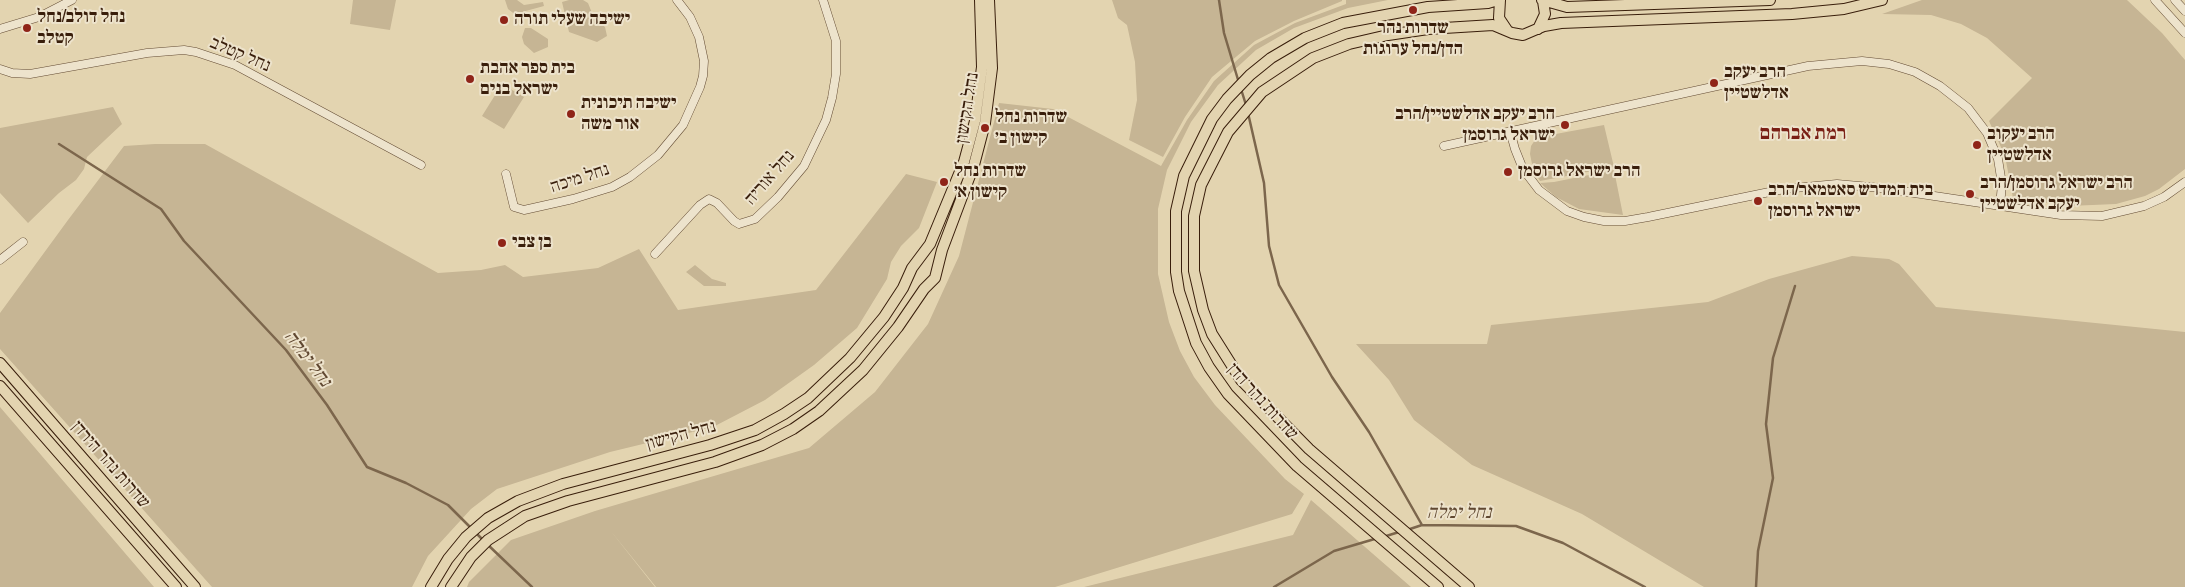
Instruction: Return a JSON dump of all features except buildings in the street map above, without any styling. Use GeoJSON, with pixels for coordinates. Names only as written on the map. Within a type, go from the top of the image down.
{"type":"FeatureCollection","features":[{"type":"Feature","properties":{"kind":"main road","name":"נחל הקישון"},"geometry":{"type":"LineString","coordinates":[[431,587],[448,559],[466,537],[488,518],[518,501],[570,482],[724,441],[771,422],[797,406],[821,387],[864,343],[895,302],[914,267],[930,244],[941,222],[971,139],[982,67],[980,0]]}},
{"type":"Feature","properties":{"kind":"main road","name":"נחל הקישון"},"geometry":{"type":"LineString","coordinates":[[936,274],[942,250],[974,165],[985,123],[993,51],[989,0]]}},
{"type":"Feature","properties":{"kind":"main road","name":"שדרות נהר הדן"},"geometry":{"type":"LineString","coordinates":[[1438,587],[1298,466],[1228,394],[1209,367],[1196,343],[1179,291],[1176,272],[1176,211],[1184,176],[1212,119],[1227,99],[1250,75],[1272,58],[1305,38],[1343,23],[1428,7],[1488,3],[1499,0],[1499,18],[1507,31]]}},
{"type":"Feature","properties":{"kind":"main road"},"geometry":{"type":"LineString","coordinates":[[1538,29],[1544,18],[1542,0],[1567,8],[1770,0]]}},
{"type":"Feature","properties":{"kind":"main road","name":"שדרות נהר הדן"},"geometry":{"type":"LineString","coordinates":[[1469,587],[1309,450],[1241,380],[1212,334],[1203,310],[1194,271],[1194,216],[1201,185],[1228,132],[1240,115],[1262,92],[1313,58],[1349,44],[1428,29],[1494,25],[1523,35],[1560,22],[1820,12],[1882,0]]}},
{"type":"Feature","properties":{"kind":"main road"},"geometry":{"type":"LineString","coordinates":[[928,261],[934,267],[936,274],[933,281],[927,285],[915,283],[914,267],[928,261]]}},
{"type":"Feature","properties":{"kind":"main road","name":"נחל הקישון"},"geometry":{"type":"LineString","coordinates":[[451,587],[483,544],[525,516],[568,501],[739,454],[793,429],[833,400],[863,370],[898,327],[927,285]]}},
{"type":"Feature","properties":{"kind":"main road","name":"שדרות נהר הירדן"},"geometry":{"type":"LineString","coordinates":[[0,363],[195,587]]}},
{"type":"Feature","properties":{"kind":"main road","name":"שדרות נהר הירדן"},"geometry":{"type":"LineString","coordinates":[[0,386],[176,587]]}},
{"type":"Feature","properties":{"kind":"street"},"geometry":{"type":"LineString","coordinates":[[0,29],[39,17],[72,0]]}},
{"type":"Feature","properties":{"kind":"street","name":"נחל מיכה"},"geometry":{"type":"LineString","coordinates":[[506,174],[514,207],[524,210],[573,199],[612,187],[630,177],[658,155],[683,125],[703,76],[704,62],[699,38],[690,17],[676,0]]}},
{"type":"Feature","properties":{"kind":"street","name":"נחל אוריה"},"geometry":{"type":"LineString","coordinates":[[655,254],[700,205],[709,199],[717,203],[734,221],[740,224],[755,219],[778,197],[804,166],[826,120],[836,74],[836,41],[823,0]]}},
{"type":"Feature","properties":{"kind":"street"},"geometry":{"type":"LineString","coordinates":[[2155,0],[2185,33]]}},
{"type":"Feature","properties":{"kind":"street"},"geometry":{"type":"LineString","coordinates":[[2175,0],[2185,11]]}},
{"type":"Feature","properties":{"kind":"street","name":"נחל קטלב"},"geometry":{"type":"LineString","coordinates":[[0,69],[12,73],[30,74],[147,53],[184,50],[196,52],[235,65],[421,165]]}},
{"type":"Feature","properties":{"kind":"street"},"geometry":{"type":"LineString","coordinates":[[1444,146],[1808,66],[1849,60],[1881,63],[1902,68],[1927,78],[1955,97],[1979,121],[1987,133],[1998,159],[2002,184],[2000,206]]}},
{"type":"Feature","properties":{"kind":"street"},"geometry":{"type":"LineString","coordinates":[[1510,131],[1514,149],[1523,169],[1539,190],[1567,211],[1604,221],[1628,220],[1768,192],[1825,184],[1870,186],[2061,215],[2102,216],[2144,206],[2164,197],[2185,182]]}},
{"type":"Feature","properties":{"kind":"street"},"geometry":{"type":"LineString","coordinates":[[0,260],[23,242]]}},
{"type":"Feature","properties":{"kind":"shaded area"},"geometry":{"type":"Polygon","coordinates":[[[353,0],[396,0],[390,30],[350,24],[353,0]]]}},
{"type":"Feature","properties":{"kind":"shaded area"},"geometry":{"type":"Polygon","coordinates":[[[505,0],[517,0],[524,5],[543,2],[544,6],[522,12],[521,19],[508,9],[505,0]]]}},
{"type":"Feature","properties":{"kind":"shaded area"},"geometry":{"type":"Polygon","coordinates":[[[583,0],[588,3],[594,18],[605,27],[607,36],[597,42],[569,32],[562,2],[583,0]]]}},
{"type":"Feature","properties":{"kind":"shaded area"},"geometry":{"type":"Polygon","coordinates":[[[1112,0],[1342,1],[1294,21],[1255,41],[1212,77],[1185,117],[1163,157],[1129,140],[1137,100],[1135,62],[1127,25],[1118,18],[1112,0]]]}},
{"type":"Feature","properties":{"kind":"shaded area"},"geometry":{"type":"Polygon","coordinates":[[[1346,0],[1388,0],[1348,8],[1294,28],[1256,50],[1218,85],[1191,122],[1167,170],[1158,209],[1158,274],[1169,322],[1180,351],[1194,377],[1215,405],[1285,479],[1304,494],[1292,514],[1055,587],[656,587],[610,530],[655,587],[467,587],[469,582],[511,540],[595,511],[809,448],[875,392],[928,324],[959,256],[999,103],[1053,109],[1161,166],[1187,120],[1214,81],[1254,45],[1295,23],[1346,4],[1346,0]]]}},
{"type":"Feature","properties":{"kind":"shaded area"},"geometry":{"type":"Polygon","coordinates":[[[1922,0],[2127,0],[2162,33],[2185,60],[2185,169],[2159,189],[2145,196],[2116,204],[2069,206],[2013,198],[2005,156],[1989,121],[2032,78],[1987,38],[1961,24],[1931,15],[1882,14],[1922,0]]]}},
{"type":"Feature","properties":{"kind":"shaded area"},"geometry":{"type":"Polygon","coordinates":[[[525,28],[531,28],[548,39],[548,47],[534,53],[524,44],[522,37],[525,28]]]}},
{"type":"Feature","properties":{"kind":"shaded area"},"geometry":{"type":"Polygon","coordinates":[[[502,84],[524,97],[504,129],[482,116],[502,84]]]}},
{"type":"Feature","properties":{"kind":"shaded area"},"geometry":{"type":"Polygon","coordinates":[[[113,107],[122,124],[87,157],[84,169],[76,180],[59,193],[28,223],[0,193],[0,128],[113,107]]]}},
{"type":"Feature","properties":{"kind":"shaded area"},"geometry":{"type":"Polygon","coordinates":[[[1604,125],[1614,167],[1540,181],[1533,169],[1530,154],[1531,146],[1535,140],[1545,136],[1604,125]]]}},
{"type":"Feature","properties":{"kind":"shaded area"},"geometry":{"type":"Polygon","coordinates":[[[205,144],[438,273],[481,270],[505,265],[523,277],[598,268],[639,249],[678,310],[816,290],[906,174],[937,182],[919,228],[901,246],[891,262],[887,279],[857,328],[814,365],[765,400],[713,427],[610,452],[497,489],[471,509],[428,556],[412,587],[212,587],[0,349],[0,313],[68,220],[124,146],[205,144]]]}},
{"type":"Feature","properties":{"kind":"shaded area"},"geometry":{"type":"Polygon","coordinates":[[[1614,170],[1623,215],[1579,209],[1556,197],[1540,183],[1554,182],[1614,170]]]}},
{"type":"Feature","properties":{"kind":"shaded area"},"geometry":{"type":"Polygon","coordinates":[[[1852,256],[1889,259],[1899,264],[1936,307],[2185,332],[2185,587],[1704,587],[1582,514],[1472,465],[1414,420],[1389,380],[1356,344],[1487,344],[1491,325],[1708,302],[1769,279],[1852,256]]]}},
{"type":"Feature","properties":{"kind":"shaded area"},"geometry":{"type":"Polygon","coordinates":[[[695,265],[712,279],[726,283],[726,286],[704,286],[686,272],[695,265]]]}},
{"type":"Feature","properties":{"kind":"shaded area"},"geometry":{"type":"Polygon","coordinates":[[[0,407],[154,587],[0,587],[0,407]]]}},
{"type":"Feature","properties":{"kind":"shaded area"},"geometry":{"type":"Polygon","coordinates":[[[1311,500],[1411,587],[1084,587],[1293,535],[1311,500]]]}},
{"type":"Feature","properties":{"kind":"waterway"},"geometry":{"type":"LineString","coordinates":[[1219,0],[1224,33],[1239,83]]}},
{"type":"Feature","properties":{"kind":"waterway"},"geometry":{"type":"LineString","coordinates":[[1241,89],[1246,105]]}},
{"type":"Feature","properties":{"kind":"waterway"},"geometry":{"type":"LineString","coordinates":[[1248,113],[1264,183],[1269,246],[1279,285],[1332,377],[1369,432],[1422,525]]}},
{"type":"Feature","properties":{"kind":"waterway","name":"נחל ימלה"},"geometry":{"type":"LineString","coordinates":[[59,144],[161,209],[184,241],[286,350],[327,405],[367,467],[406,483],[448,505],[471,528]]}},
{"type":"Feature","properties":{"kind":"waterway"},"geometry":{"type":"LineString","coordinates":[[1756,587],[1758,551],[1773,478],[1766,424],[1773,358],[1795,286]]}},
{"type":"Feature","properties":{"kind":"waterway","name":"נחל ימלה"},"geometry":{"type":"LineString","coordinates":[[1407,530],[1422,525],[1516,526],[1563,543],[1645,587]]}},
{"type":"Feature","properties":{"kind":"waterway","name":"נחל ימלה"},"geometry":{"type":"LineString","coordinates":[[475,532],[483,540]]}},
{"type":"Feature","properties":{"kind":"waterway","name":"נחל ימלה"},"geometry":{"type":"LineString","coordinates":[[1383,537],[1399,532]]}},
{"type":"Feature","properties":{"kind":"waterway","name":"נחל ימלה"},"geometry":{"type":"LineString","coordinates":[[1274,587],[1334,551],[1378,538]]}},
{"type":"Feature","properties":{"kind":"waterway","name":"נחל ימלה"},"geometry":{"type":"LineString","coordinates":[[487,544],[532,587]]}},
{"type":"Feature","properties":{"kind":"place","name":"שדרות נהר הדן/נחל ערוגות"},"geometry":{"type":"Point","coordinates":[1413,10]}},
{"type":"Feature","properties":{"kind":"place","name":"ישיבה שעלי תורה"},"geometry":{"type":"Point","coordinates":[504,20]}},
{"type":"Feature","properties":{"kind":"place","name":"נחל דולב/נחל קטלב"},"geometry":{"type":"Point","coordinates":[27,28]}},
{"type":"Feature","properties":{"kind":"place","name":"בית ספר אהבת ישראל בנים"},"geometry":{"type":"Point","coordinates":[470,79]}},
{"type":"Feature","properties":{"kind":"place","name":"הרב יעקב אדלשטיין"},"geometry":{"type":"Point","coordinates":[1714,83]}},
{"type":"Feature","properties":{"kind":"place","name":"ישיבה תיכונית אור משה"},"geometry":{"type":"Point","coordinates":[571,114]}},
{"type":"Feature","properties":{"kind":"place","name":"הרב יעקב אדלשטיין/הרב ישראל גרוסמן"},"geometry":{"type":"Point","coordinates":[1565,125]}},
{"type":"Feature","properties":{"kind":"place","name":"שדרות נחל קישון ב׳"},"geometry":{"type":"Point","coordinates":[985,128]}},
{"type":"Feature","properties":{"kind":"place","name":"הרב יעקוב אדלשטיין"},"geometry":{"type":"Point","coordinates":[1977,145]}},
{"type":"Feature","properties":{"kind":"place","name":"הרב ישראל גרוסמן"},"geometry":{"type":"Point","coordinates":[1508,172]}},
{"type":"Feature","properties":{"kind":"place","name":"שדרות נחל קישון א׳"},"geometry":{"type":"Point","coordinates":[944,182]}},
{"type":"Feature","properties":{"kind":"place","name":"הרב ישראל גרוסמן/הרב יעקב אדלשטיין"},"geometry":{"type":"Point","coordinates":[1970,194]}},
{"type":"Feature","properties":{"kind":"place","name":"בית המדרש סאטמאר/הרב ישראל גרוסמן"},"geometry":{"type":"Point","coordinates":[1758,201]}},
{"type":"Feature","properties":{"kind":"place","name":"בן צבי"},"geometry":{"type":"Point","coordinates":[502,243]}},
{"type":"Feature","properties":{"kind":"district","name":"רמת אברהם"},"geometry":{"type":"Point","coordinates":[1803,134]}}]}
